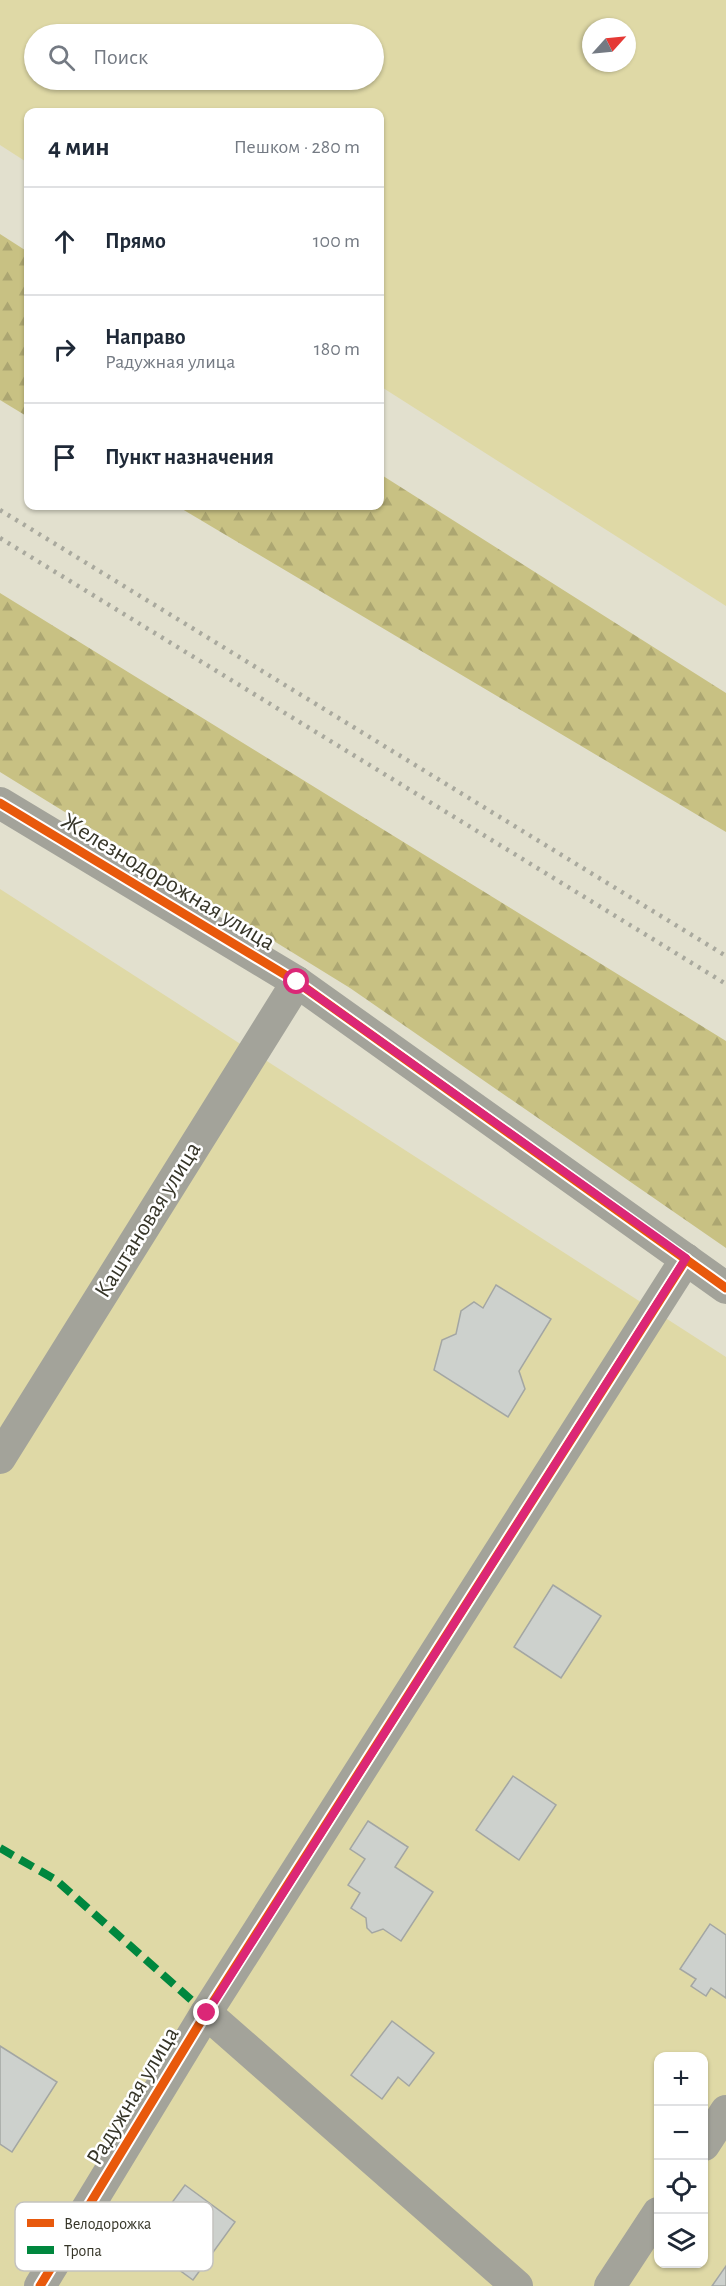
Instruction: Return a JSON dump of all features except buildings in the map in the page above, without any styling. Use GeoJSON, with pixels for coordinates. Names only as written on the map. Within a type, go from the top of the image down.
{"type":"FeatureCollection","features":[{"type":"Feature","properties":{"kind":"street","name":"Железнодорожная улица"},"geometry":{"type":"LineString","coordinates":[[0,803],[297,982],[726,1288]]}},
{"type":"Feature","properties":{"kind":"street","name":"Каштановая улица"},"geometry":{"type":"LineString","coordinates":[[0,1458],[297,982]]}},
{"type":"Feature","properties":{"kind":"street","name":"Радужная улица"},"geometry":{"type":"LineString","coordinates":[[91,2202],[207,2013],[686,1258]]}},
{"type":"Feature","properties":{"kind":"street"},"geometry":{"type":"LineString","coordinates":[[207,2013],[517,2286]]}},
{"type":"Feature","properties":{"kind":"street"},"geometry":{"type":"LineString","coordinates":[[708,2139],[726,2111]]}},
{"type":"Feature","properties":{"kind":"street"},"geometry":{"type":"LineString","coordinates":[[610,2286],[657,2214]]}},
{"type":"Feature","properties":{"kind":"street","name":"Радужная улица"},"geometry":{"type":"LineString","coordinates":[[40,2286],[49,2271]]}},
{"type":"Feature","properties":{"kind":"shaded area"},"geometry":{"type":"Polygon","coordinates":[[[0,0],[726,0],[726,606],[384,389],[384,108],[24,108],[24,160],[0,145],[0,0]]]}},
{"type":"Feature","properties":{"kind":"shaded area"},"geometry":{"type":"Polygon","coordinates":[[[0,889],[726,1357],[726,2286],[0,2286],[0,889]]]}},
{"type":"Feature","properties":{"kind":"green space"},"geometry":{"type":"Polygon","coordinates":[[[0,234],[24,249],[24,415],[0,400],[0,234]]]}},
{"type":"Feature","properties":{"kind":"green space"},"geometry":{"type":"Polygon","coordinates":[[[384,477],[726,693],[726,832],[184,510],[384,510],[384,477]]]}},
{"type":"Feature","properties":{"kind":"green space"},"geometry":{"type":"Polygon","coordinates":[[[0,593],[726,1041],[726,1248],[350,988],[0,772],[0,593]]]}},
{"type":"Feature","properties":{"kind":"railway"},"geometry":{"type":"LineString","coordinates":[[0,510],[726,956]]}},
{"type":"Feature","properties":{"kind":"railway"},"geometry":{"type":"LineString","coordinates":[[0,538],[726,984]]}},
{"type":"Feature","properties":{"kind":"marked path"},"geometry":{"type":"LineString","coordinates":[[0,1848],[56,1880],[206,2013]]}},
{"type":"Feature","properties":{"kind":"cycle path"},"geometry":{"type":"LineString","coordinates":[[0,803],[297,982],[726,1288]]}},
{"type":"Feature","properties":{"kind":"cycle path"},"geometry":{"type":"LineString","coordinates":[[91,2202],[206,2013],[686,1259]]}},
{"type":"Feature","properties":{"kind":"cycle path"},"geometry":{"type":"LineString","coordinates":[[40,2286],[49,2271]]}},
{"type":"Feature","properties":{"kind":"route"},"geometry":{"type":"LineString","coordinates":[[207,2013],[686,1258],[297,982]]}}]}
